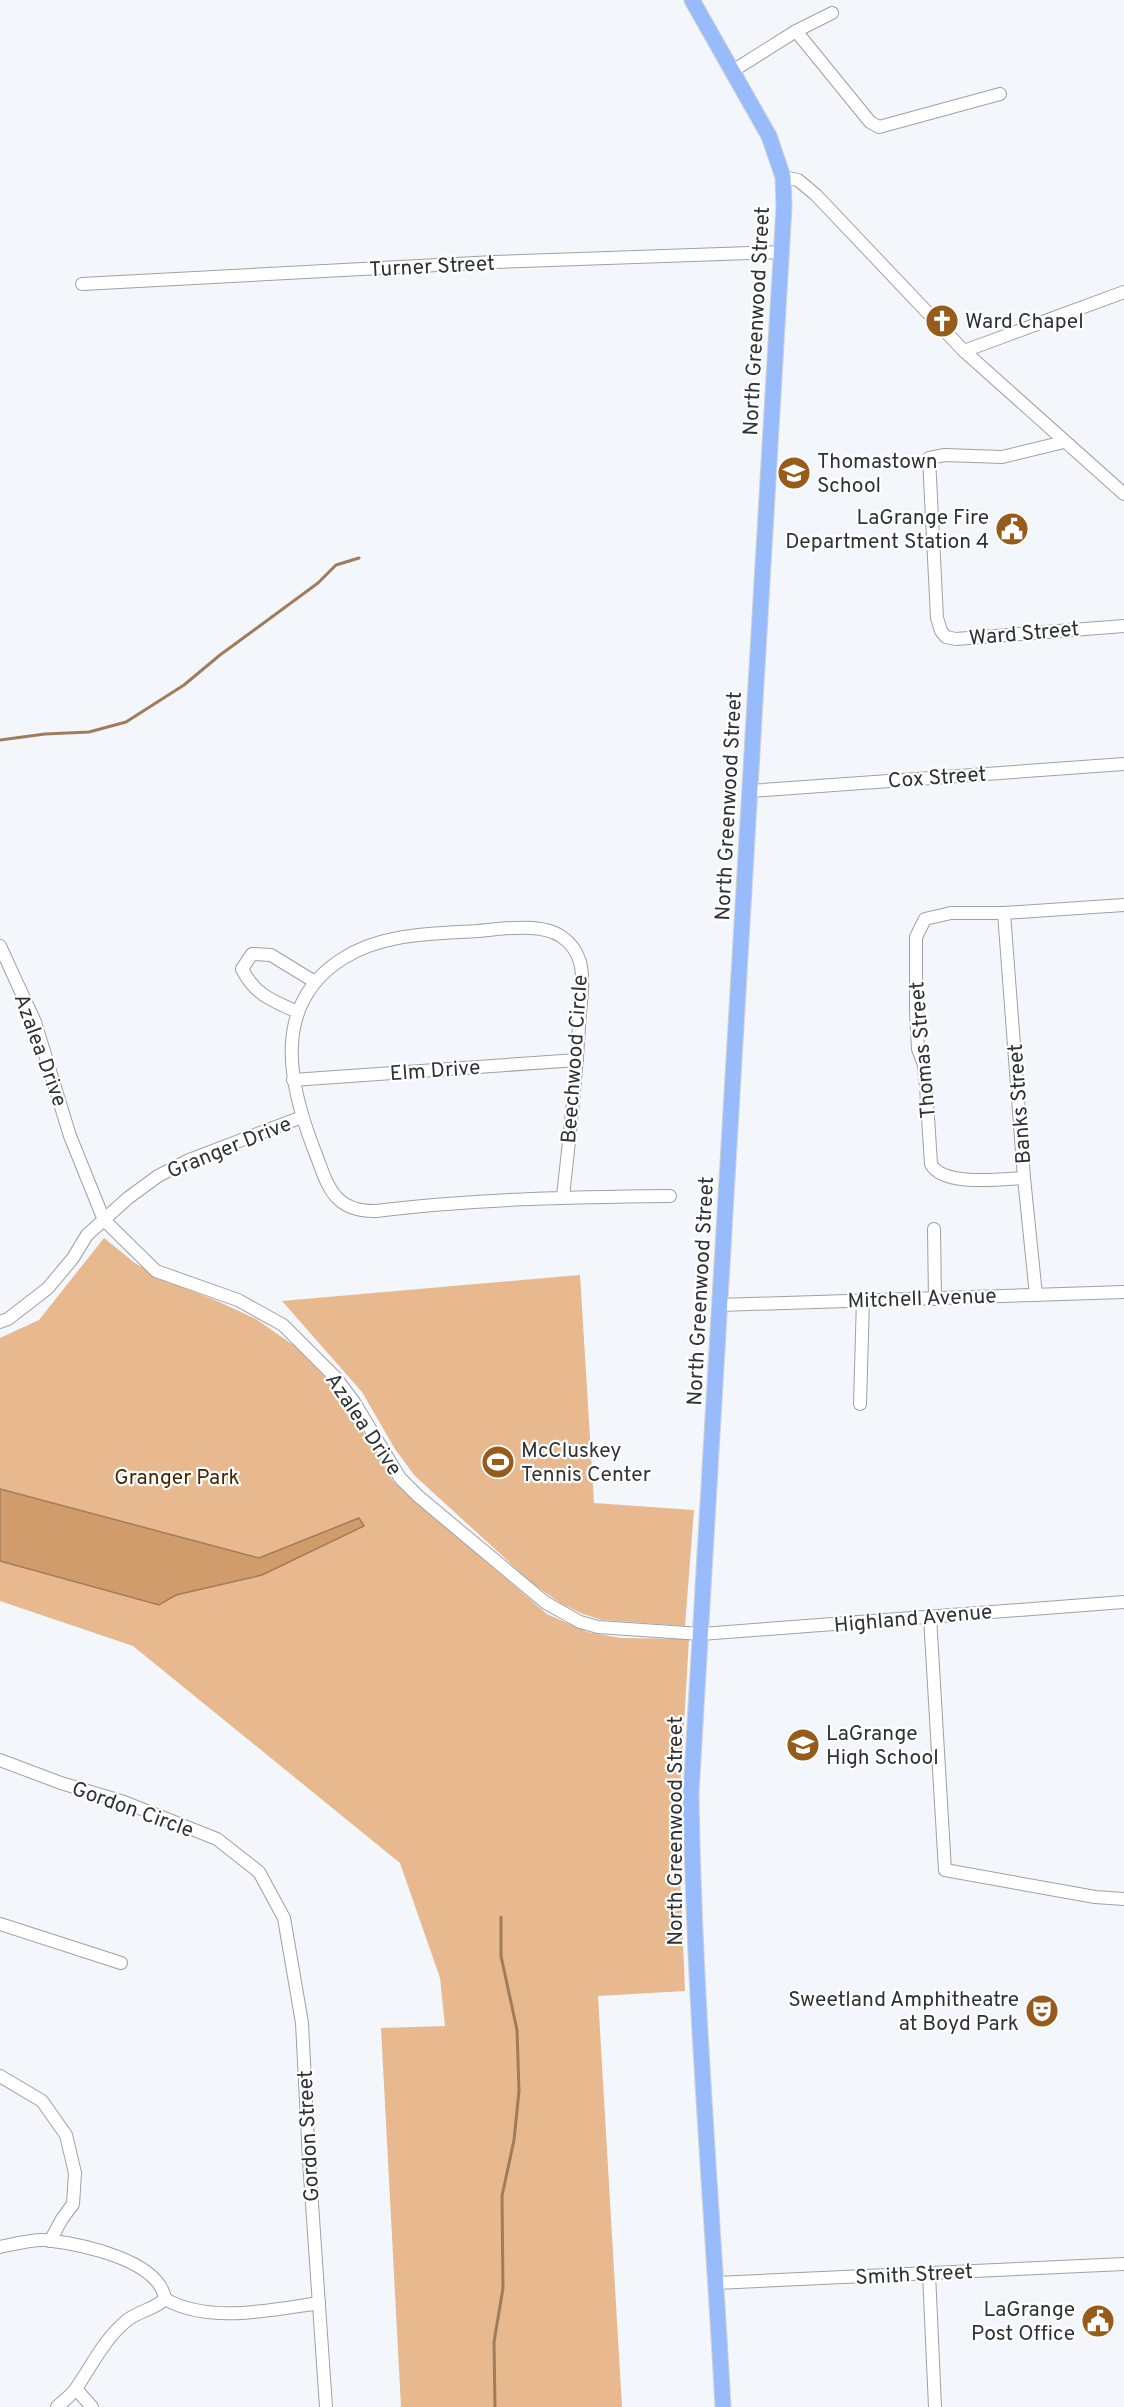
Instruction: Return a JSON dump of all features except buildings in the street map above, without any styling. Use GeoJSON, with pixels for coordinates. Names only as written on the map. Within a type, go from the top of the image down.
{"type":"FeatureCollection","features":[{"type":"Feature","properties":{"kind":"main road"},"geometry":{"type":"LineString","coordinates":[[692,0],[769,136],[783,177]]}},
{"type":"Feature","properties":{"kind":"main road","name":"North Greenwood Street"},"geometry":{"type":"LineString","coordinates":[[723,2407],[693,1916],[691,1793],[781,252],[783,177]]}},
{"type":"Feature","properties":{"kind":"street"},"geometry":{"type":"LineString","coordinates":[[731,72],[795,31],[832,13]]}},
{"type":"Feature","properties":{"kind":"street"},"geometry":{"type":"LineString","coordinates":[[795,31],[870,122],[879,127],[1000,94]]}},
{"type":"Feature","properties":{"kind":"street"},"geometry":{"type":"LineString","coordinates":[[783,177],[798,180],[816,195],[964,351],[1124,494]]}},
{"type":"Feature","properties":{"kind":"street","name":"Turner Street"},"geometry":{"type":"LineString","coordinates":[[82,284],[494,262],[781,252]]}},
{"type":"Feature","properties":{"kind":"street"},"geometry":{"type":"LineString","coordinates":[[964,351],[1124,292]]}},
{"type":"Feature","properties":{"kind":"street","name":"Ward Street"},"geometry":{"type":"LineString","coordinates":[[1064,442],[1002,456],[945,455],[929,458],[937,618],[941,631],[946,637],[956,639],[1124,626]]}},
{"type":"Feature","properties":{"kind":"street","name":"Cox Street"},"geometry":{"type":"LineString","coordinates":[[750,790],[1124,764]]}},
{"type":"Feature","properties":{"kind":"street"},"geometry":{"type":"LineString","coordinates":[[1004,913],[1124,905]]}},
{"type":"Feature","properties":{"kind":"street","name":"Thomas Street"},"geometry":{"type":"LineString","coordinates":[[1004,913],[951,913],[925,919],[916,937],[916,1031],[918,1049],[924,1065],[930,1133],[929,1157],[932,1167],[969,1182],[1024,1178]]}},
{"type":"Feature","properties":{"kind":"street","name":"Banks Street"},"geometry":{"type":"LineString","coordinates":[[1004,913],[1024,1178],[1036,1295]]}},
{"type":"Feature","properties":{"kind":"street","name":"Beechwood Circle"},"geometry":{"type":"LineString","coordinates":[[563,1197],[577,1060],[581,987],[580,962],[569,942],[551,931],[508,928],[434,933],[388,940],[353,953],[315,982],[298,1012],[292,1039],[292,1080],[302,1117],[327,1187],[336,1198],[355,1209],[376,1211],[563,1197],[670,1197]]}},
{"type":"Feature","properties":{"kind":"street","name":"Azalea Drive"},"geometry":{"type":"LineString","coordinates":[[0,946],[35,1022],[70,1136],[104,1220],[156,1271],[238,1300],[283,1325],[336,1378],[354,1402],[400,1478],[418,1496],[546,1603],[580,1622],[597,1627],[701,1634]]}},
{"type":"Feature","properties":{"kind":"street"},"geometry":{"type":"LineString","coordinates":[[298,1012],[269,999],[250,984],[242,969],[252,954],[272,955],[315,982]]}},
{"type":"Feature","properties":{"kind":"street","name":"Elm Drive"},"geometry":{"type":"LineString","coordinates":[[292,1080],[577,1060]]}},
{"type":"Feature","properties":{"kind":"street","name":"Granger Drive"},"geometry":{"type":"LineString","coordinates":[[0,1322],[8,1319],[48,1288],[73,1258],[87,1235],[128,1198],[158,1176],[189,1160],[302,1117]]}},
{"type":"Feature","properties":{"kind":"street"},"geometry":{"type":"LineString","coordinates":[[934,1229],[935,1299]]}},
{"type":"Feature","properties":{"kind":"street","name":"Mitchell Avenue"},"geometry":{"type":"LineString","coordinates":[[720,1305],[1124,1292]]}},
{"type":"Feature","properties":{"kind":"street"},"geometry":{"type":"LineString","coordinates":[[860,1404],[863,1299]]}},
{"type":"Feature","properties":{"kind":"street","name":"Highland Avenue"},"geometry":{"type":"LineString","coordinates":[[701,1634],[1124,1602]]}},
{"type":"Feature","properties":{"kind":"street"},"geometry":{"type":"LineString","coordinates":[[930,1617],[945,1870],[1095,1897],[1124,1899]]}},
{"type":"Feature","properties":{"kind":"street","name":"Gordon Circle"},"geometry":{"type":"LineString","coordinates":[[0,1760],[61,1783],[124,1802],[217,1839],[259,1872]]}},
{"type":"Feature","properties":{"kind":"street","name":"Gordon Street"},"geometry":{"type":"LineString","coordinates":[[259,1872],[284,1918],[302,2023],[327,2407]]}},
{"type":"Feature","properties":{"kind":"street"},"geometry":{"type":"LineString","coordinates":[[0,1924],[121,1963]]}},
{"type":"Feature","properties":{"kind":"street"},"geometry":{"type":"LineString","coordinates":[[0,2076],[42,2101],[66,2135],[75,2173],[73,2204],[50,2241]]}},
{"type":"Feature","properties":{"kind":"street"},"geometry":{"type":"LineString","coordinates":[[0,2247],[45,2240],[121,2256],[148,2274],[164,2291],[165,2299]]}},
{"type":"Feature","properties":{"kind":"street","name":"Smith Street"},"geometry":{"type":"LineString","coordinates":[[716,2283],[1120,2266]]}},
{"type":"Feature","properties":{"kind":"street"},"geometry":{"type":"LineString","coordinates":[[929,2273],[935,2407]]}},
{"type":"Feature","properties":{"kind":"street"},"geometry":{"type":"LineString","coordinates":[[165,2299],[180,2307],[206,2312],[235,2312],[319,2303]]}},
{"type":"Feature","properties":{"kind":"street"},"geometry":{"type":"LineString","coordinates":[[57,2407],[76,2389],[107,2341],[125,2322],[143,2310],[157,2307],[165,2299]]}},
{"type":"Feature","properties":{"kind":"street"},"geometry":{"type":"LineString","coordinates":[[76,2389],[92,2407]]}},
{"type":"Feature","properties":{"kind":"green space","name":"Granger Park"},"geometry":{"type":"Polygon","coordinates":[[[104,1238],[135,1263],[161,1279],[256,1319],[296,1347],[324,1376],[346,1404],[393,1481],[547,1614],[587,1632],[621,1638],[689,1639],[678,1825],[685,1991],[598,1996],[622,2407],[401,2407],[381,2028],[445,2026],[440,1978],[400,1863],[133,1646],[0,1601],[0,1338],[39,1320],[104,1238]]]}},
{"type":"Feature","properties":{"kind":"green space","name":"McCluskey Tennis Center"},"geometry":{"type":"Polygon","coordinates":[[[580,1275],[594,1503],[694,1510],[685,1626],[602,1620],[560,1603],[532,1583],[414,1475],[395,1449],[362,1392],[282,1301],[580,1275]]]}},
{"type":"Feature","properties":{"kind":"shaded area"},"geometry":{"type":"Polygon","coordinates":[[[0,1489],[259,1558],[359,1518],[364,1526],[262,1575],[176,1595],[159,1605],[0,1561],[0,1489]]]}},
{"type":"Feature","properties":{"kind":"waterway"},"geometry":{"type":"LineString","coordinates":[[0,740],[45,734],[89,732],[126,722],[184,685],[220,655],[318,583],[336,565],[359,558]]}},
{"type":"Feature","properties":{"kind":"waterway"},"geometry":{"type":"LineString","coordinates":[[495,2407],[494,2342],[503,2288],[502,2196],[514,2140],[519,2091],[517,2030],[501,1956],[501,1917]]}},
{"type":"Feature","properties":{"kind":"place","name":"Ward Chapel"},"geometry":{"type":"Point","coordinates":[942,321]}},
{"type":"Feature","properties":{"kind":"place","name":"Thomastown School"},"geometry":{"type":"Point","coordinates":[794,473]}},
{"type":"Feature","properties":{"kind":"place","name":"LaGrange Fire Department Station 4"},"geometry":{"type":"Point","coordinates":[1012,529]}},
{"type":"Feature","properties":{"kind":"place","name":"McCluskey Tennis Center"},"geometry":{"type":"Point","coordinates":[498,1462]}},
{"type":"Feature","properties":{"kind":"place","name":"LaGrange High School"},"geometry":{"type":"Point","coordinates":[803,1745]}},
{"type":"Feature","properties":{"kind":"place","name":"Sweetland Amphitheatre at Boyd Park"},"geometry":{"type":"Point","coordinates":[1042,2011]}},
{"type":"Feature","properties":{"kind":"place","name":"LaGrange Post Office"},"geometry":{"type":"Point","coordinates":[1098,2321]}}]}
